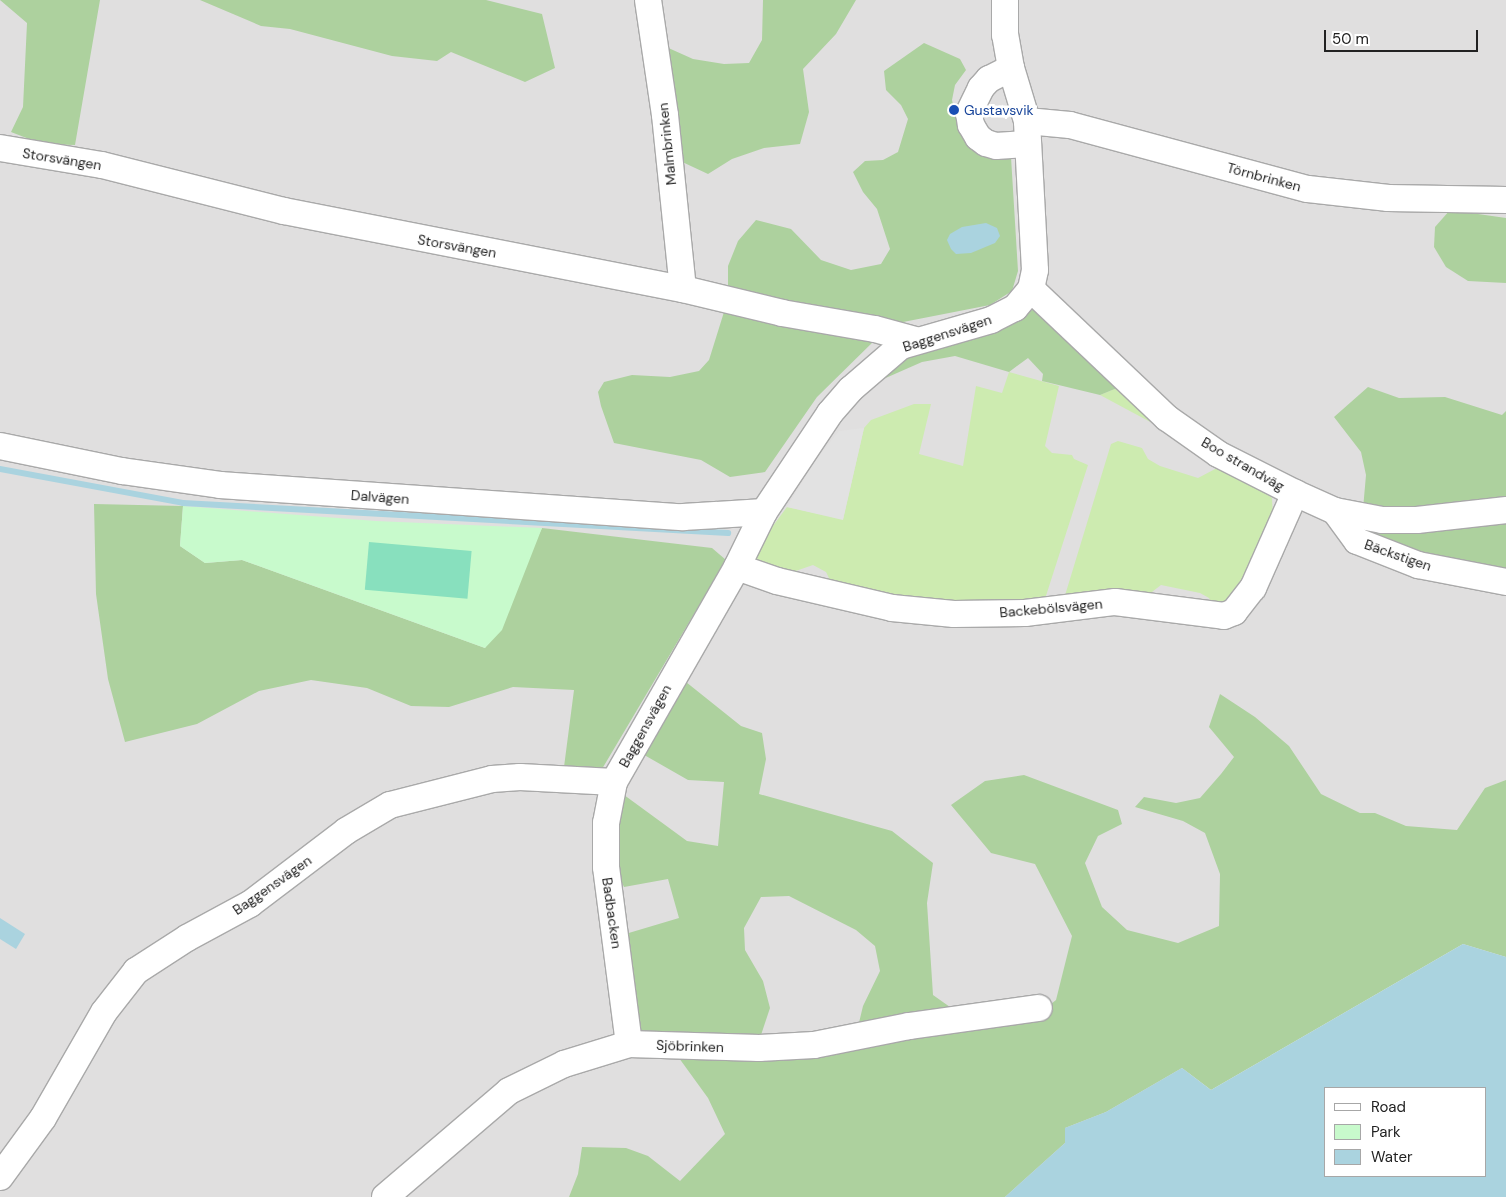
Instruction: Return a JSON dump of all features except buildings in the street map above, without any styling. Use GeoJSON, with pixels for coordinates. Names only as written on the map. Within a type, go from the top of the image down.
{"type":"FeatureCollection","features":[{"type":"Feature","properties":{"kind":"street","name":"Malmbrinken"},"geometry":{"type":"LineString","coordinates":[[648,0],[665,115],[683,289]]}},
{"type":"Feature","properties":{"kind":"street"},"geometry":{"type":"LineString","coordinates":[[1005,0],[1005,35],[1027,133],[1035,270],[1031,289]]}},
{"type":"Feature","properties":{"kind":"street","name":"Törnbrinken"},"geometry":{"type":"LineString","coordinates":[[1011,68],[994,75],[981,88],[969,113],[971,124],[986,143],[996,146],[1027,133],[1079,128],[1308,189],[1388,198],[1506,200]]}},
{"type":"Feature","properties":{"kind":"street","name":"Storsvängen"},"geometry":{"type":"LineString","coordinates":[[0,148],[102,165],[284,211],[410,238],[683,289],[782,313],[874,329],[915,340]]}},
{"type":"Feature","properties":{"kind":"street","name":"Baggensvägen"},"geometry":{"type":"LineString","coordinates":[[0,1176],[43,1118],[104,1012],[136,971],[187,938],[250,904],[346,831],[390,805],[492,779],[520,777],[614,782],[737,567],[764,512],[830,413],[851,389],[889,354],[915,340],[991,320],[1015,308],[1031,289]]}},
{"type":"Feature","properties":{"kind":"street","name":"Boo strandväg"},"geometry":{"type":"LineString","coordinates":[[1031,289],[1167,418],[1218,454],[1295,494],[1335,510],[1382,520],[1417,520],[1506,510]]}},
{"type":"Feature","properties":{"kind":"street","name":"Dalvägen"},"geometry":{"type":"LineString","coordinates":[[0,446],[122,471],[220,486],[683,517],[764,512]]}},
{"type":"Feature","properties":{"kind":"street","name":"Backebölsvägen"},"geometry":{"type":"LineString","coordinates":[[737,567],[777,581],[892,608],[954,614],[1024,613],[1115,602],[1224,616],[1234,612],[1253,588],[1295,494]]}},
{"type":"Feature","properties":{"kind":"street","name":"Bäckstigen"},"geometry":{"type":"LineString","coordinates":[[1335,510],[1357,541],[1418,565],[1506,582]]}},
{"type":"Feature","properties":{"kind":"street","name":"Badbacken"},"geometry":{"type":"LineString","coordinates":[[614,782],[606,823],[606,867],[629,1044]]}},
{"type":"Feature","properties":{"kind":"street","name":"Sjöbrinken"},"geometry":{"type":"LineString","coordinates":[[385,1197],[509,1091],[564,1064],[629,1044],[759,1048],[814,1045],[909,1026],[1040,1008]]}},
{"type":"Feature","properties":{"kind":"shaded area"},"geometry":{"type":"Polygon","coordinates":[[[0,0],[1506,0],[1506,957],[1463,944],[1106,1112],[1005,1197],[0,1197],[0,0]]]}},
{"type":"Feature","properties":{"kind":"shaded area"},"geometry":{"type":"Polygon","coordinates":[[[864,428],[843,520],[787,507],[815,461],[839,431],[864,428]]]}},
{"type":"Feature","properties":{"kind":"green space"},"geometry":{"type":"Polygon","coordinates":[[[0,0],[100,0],[75,145],[42,144],[11,132],[23,107],[27,23],[0,0]]]}},
{"type":"Feature","properties":{"kind":"green space"},"geometry":{"type":"Polygon","coordinates":[[[200,0],[486,0],[542,14],[555,68],[525,82],[451,52],[437,61],[392,56],[290,29],[261,26],[200,0]]]}},
{"type":"Feature","properties":{"kind":"green space"},"geometry":{"type":"Polygon","coordinates":[[[763,0],[856,0],[836,34],[803,69],[809,112],[800,144],[764,148],[732,159],[708,174],[678,160],[664,46],[693,59],[724,64],[749,63],[762,40],[763,0]]]}},
{"type":"Feature","properties":{"kind":"green space"},"geometry":{"type":"Polygon","coordinates":[[[924,43],[960,59],[966,70],[955,85],[952,100],[957,123],[970,138],[1011,157],[1018,271],[1012,291],[990,305],[898,323],[728,288],[728,266],[738,241],[756,220],[791,229],[821,260],[851,270],[881,264],[890,249],[877,209],[863,192],[853,172],[865,161],[883,160],[898,152],[908,119],[901,105],[886,90],[884,71],[924,43]]]}},
{"type":"Feature","properties":{"kind":"green space"},"geometry":{"type":"Polygon","coordinates":[[[1450,210],[1506,218],[1506,283],[1468,281],[1446,267],[1434,247],[1435,227],[1450,210]]]}},
{"type":"Feature","properties":{"kind":"green space"},"geometry":{"type":"Polygon","coordinates":[[[1038,308],[1122,386],[1100,395],[1042,381],[1043,374],[1028,358],[1009,372],[955,356],[922,362],[872,384],[903,357],[1038,308]]]}},
{"type":"Feature","properties":{"kind":"green space"},"geometry":{"type":"Polygon","coordinates":[[[724,312],[876,339],[817,397],[765,472],[730,477],[701,460],[614,443],[598,392],[604,382],[632,375],[670,377],[699,371],[709,360],[724,312]]]}},
{"type":"Feature","properties":{"kind":"green space"},"geometry":{"type":"Polygon","coordinates":[[[1009,372],[1059,386],[1045,446],[1052,453],[1072,455],[1074,459],[1088,465],[1044,602],[1025,605],[917,600],[831,582],[826,572],[813,565],[787,574],[759,563],[756,556],[758,546],[787,507],[843,519],[864,428],[871,420],[914,404],[931,404],[919,454],[963,466],[976,386],[1002,393],[1009,372]]]}},
{"type":"Feature","properties":{"kind":"green space"},"geometry":{"type":"Polygon","coordinates":[[[1122,386],[1169,432],[1100,395],[1122,386]]]}},
{"type":"Feature","properties":{"kind":"green space"},"geometry":{"type":"Polygon","coordinates":[[[1368,387],[1399,398],[1445,397],[1502,415],[1506,411],[1506,573],[1399,552],[1374,539],[1363,509],[1366,475],[1361,452],[1334,417],[1368,387]]]}},
{"type":"Feature","properties":{"kind":"green space"},"geometry":{"type":"Polygon","coordinates":[[[1118,441],[1142,448],[1148,459],[1160,466],[1198,478],[1217,468],[1244,477],[1272,498],[1273,519],[1237,600],[1214,608],[1209,598],[1200,593],[1161,585],[1148,595],[1063,602],[1111,444],[1118,441]]]}},
{"type":"Feature","properties":{"kind":"green space"},"geometry":{"type":"Polygon","coordinates":[[[94,504],[183,506],[180,546],[205,563],[242,560],[485,648],[542,528],[712,548],[726,560],[602,769],[564,767],[574,690],[513,687],[449,707],[411,706],[367,688],[311,680],[259,691],[197,724],[125,742],[108,679],[96,594],[94,504]]]}},
{"type":"Feature","properties":{"kind":"green space"},"geometry":{"type":"Polygon","coordinates":[[[183,506],[376,521],[542,528],[502,630],[485,648],[242,560],[205,563],[180,546],[183,506]]]}},
{"type":"Feature","properties":{"kind":"green space"},"geometry":{"type":"Polygon","coordinates":[[[369,542],[472,551],[467,599],[365,590],[369,542]]]}},
{"type":"Feature","properties":{"kind":"green space"},"geometry":{"type":"Polygon","coordinates":[[[681,678],[741,726],[762,733],[766,759],[759,794],[892,831],[933,863],[927,903],[933,995],[974,1024],[1035,1017],[1056,1000],[1072,936],[1035,864],[991,853],[951,805],[985,781],[1024,775],[1118,810],[1122,824],[1098,836],[1085,863],[1102,907],[1127,930],[1178,943],[1219,926],[1220,874],[1205,833],[1183,821],[1135,807],[1144,797],[1176,803],[1200,798],[1234,757],[1209,727],[1220,694],[1255,717],[1289,746],[1321,794],[1360,813],[1375,813],[1406,826],[1457,830],[1485,788],[1506,780],[1506,957],[1463,944],[1211,1090],[1182,1068],[1106,1112],[1065,1128],[1065,1143],[1005,1197],[569,1197],[578,1174],[582,1147],[626,1148],[648,1156],[680,1181],[725,1134],[708,1098],[679,1058],[857,1031],[863,1006],[880,971],[875,946],[856,930],[789,896],[761,897],[744,928],[745,950],[763,981],[770,1008],[759,1041],[643,1040],[622,935],[679,918],[668,879],[624,887],[617,872],[620,792],[687,841],[718,846],[724,782],[688,780],[639,752],[681,678]]]}},
{"type":"Feature","properties":{"kind":"water"},"geometry":{"type":"Polygon","coordinates":[[[986,223],[997,228],[1000,236],[995,243],[971,253],[956,254],[951,249],[947,240],[950,234],[962,227],[986,223]]]}},
{"type":"Feature","properties":{"kind":"water"},"geometry":{"type":"Polygon","coordinates":[[[0,918],[25,934],[16,949],[0,939],[0,918]]]}},
{"type":"Feature","properties":{"kind":"water"},"geometry":{"type":"Polygon","coordinates":[[[1463,944],[1506,957],[1506,1197],[1005,1197],[1065,1143],[1065,1128],[1106,1112],[1182,1068],[1211,1090],[1463,944]]]}},
{"type":"Feature","properties":{"kind":"waterway"},"geometry":{"type":"LineString","coordinates":[[0,469],[183,503],[728,533]]}},
{"type":"Feature","properties":{"kind":"place","name":"Gustavsvik"},"geometry":{"type":"Point","coordinates":[954,110]}}]}
